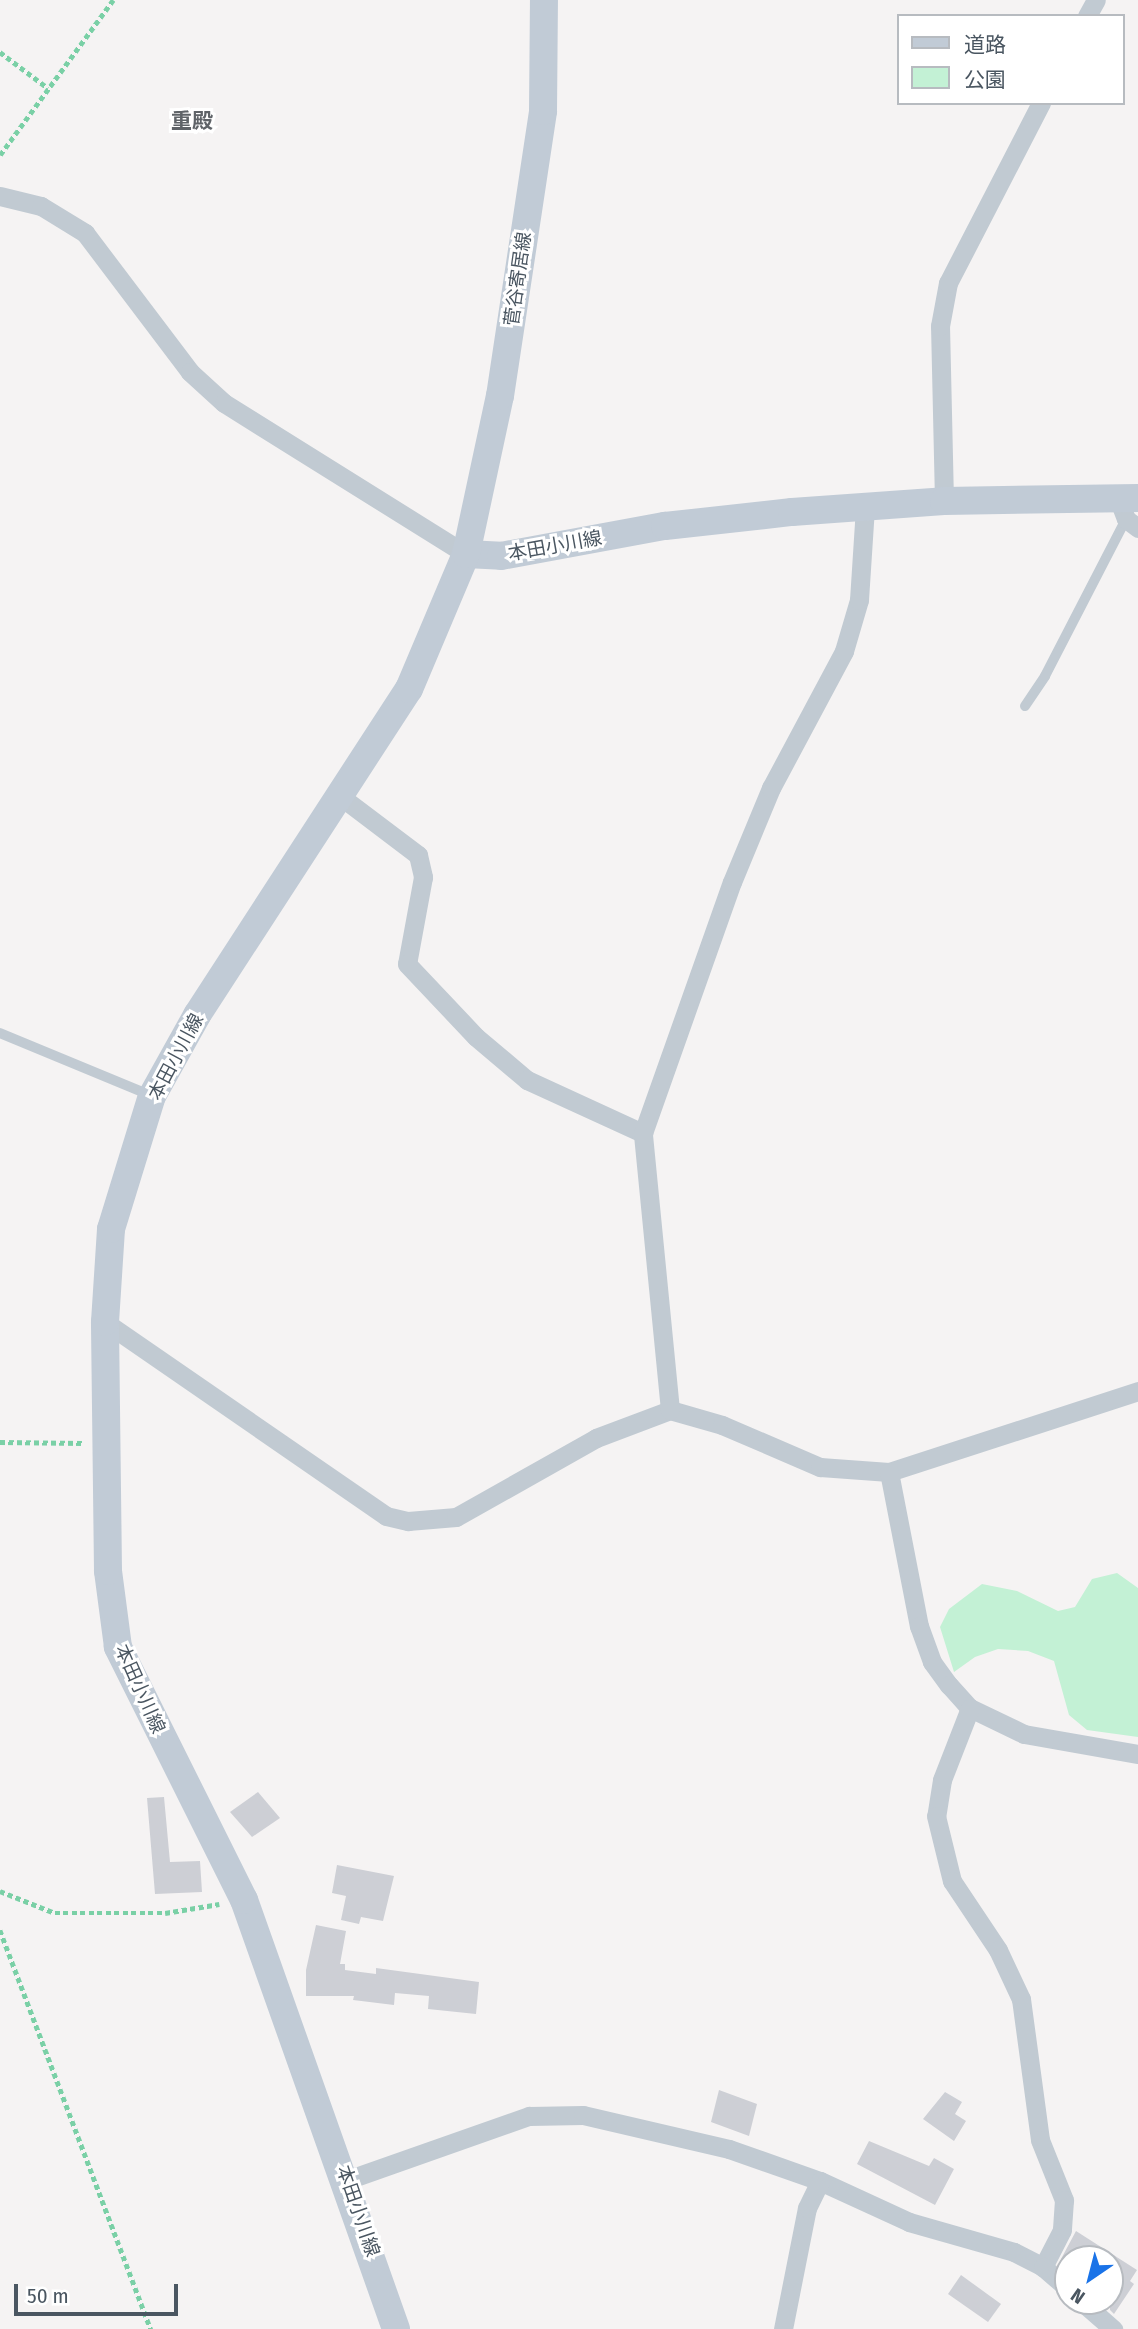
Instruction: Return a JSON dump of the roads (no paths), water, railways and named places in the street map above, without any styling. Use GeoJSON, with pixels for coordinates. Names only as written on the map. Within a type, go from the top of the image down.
{"type":"FeatureCollection","features":[{"type":"Feature","properties":{"kind":"main road","name":"菅谷寄居線"},"geometry":{"type":"LineString","coordinates":[[466,554],[500,396],[543,111],[544,0]]}},
{"type":"Feature","properties":{"kind":"main road","name":"本田小川線"},"geometry":{"type":"LineString","coordinates":[[396,2329],[347,2180],[244,1900],[118,1647],[108,1571],[103,1443],[105,1322],[111,1229],[152,1096],[197,1015],[410,689],[466,554],[501,556],[665,526],[944,501],[1130,511]]}},
{"type":"Feature","properties":{"kind":"street"},"geometry":{"type":"LineString","coordinates":[[944,501],[940,326],[948,284],[1040,105]]}},
{"type":"Feature","properties":{"kind":"street"},"geometry":{"type":"LineString","coordinates":[[0,196],[41,206],[85,233],[190,372],[224,403],[466,554]]}},
{"type":"Feature","properties":{"kind":"street"},"geometry":{"type":"LineString","coordinates":[[670,1410],[643,1133],[732,882],[771,788],[844,651],[859,600],[865,507]]}},
{"type":"Feature","properties":{"kind":"street"},"geometry":{"type":"LineString","coordinates":[[340,796],[418,855],[423,877],[407,964],[476,1037],[527,1080],[643,1133]]}},
{"type":"Feature","properties":{"kind":"street"},"geometry":{"type":"LineString","coordinates":[[105,1322],[386,1516],[408,1521],[456,1517],[596,1438],[670,1410],[722,1425],[820,1467],[889,1472],[1138,1391]]}},
{"type":"Feature","properties":{"kind":"street"},"geometry":{"type":"LineString","coordinates":[[889,1472],[919,1626],[932,1662],[970,1708],[1024,1734],[1138,1754]]}},
{"type":"Feature","properties":{"kind":"street"},"geometry":{"type":"LineString","coordinates":[[970,1708],[942,1780],[936,1816],[952,1881],[998,1950],[1021,2000],[1038,2130],[1064,2200],[1062,2230],[1043,2267]]}},
{"type":"Feature","properties":{"kind":"street"},"geometry":{"type":"LineString","coordinates":[[347,2180],[529,2116],[583,2115],[729,2149],[820,2181],[876,2210],[1014,2252],[1043,2267],[1054,2277]]}},
{"type":"Feature","properties":{"kind":"street"},"geometry":{"type":"LineString","coordinates":[[783,2329],[807,2208],[820,2181]]}},
{"type":"Feature","properties":{"kind":"street"},"geometry":{"type":"LineString","coordinates":[[1097,2315],[1113,2329]]}},
{"type":"Feature","properties":{"kind":"lane"},"geometry":{"type":"LineString","coordinates":[[1025,706],[1045,676],[1130,511]]}},
{"type":"Feature","properties":{"kind":"lane"},"geometry":{"type":"LineString","coordinates":[[0,1033],[152,1096]]}},
{"type":"Feature","properties":{"kind":"district","name":"重殿"},"geometry":{"type":"Point","coordinates":[192,121]}}]}
